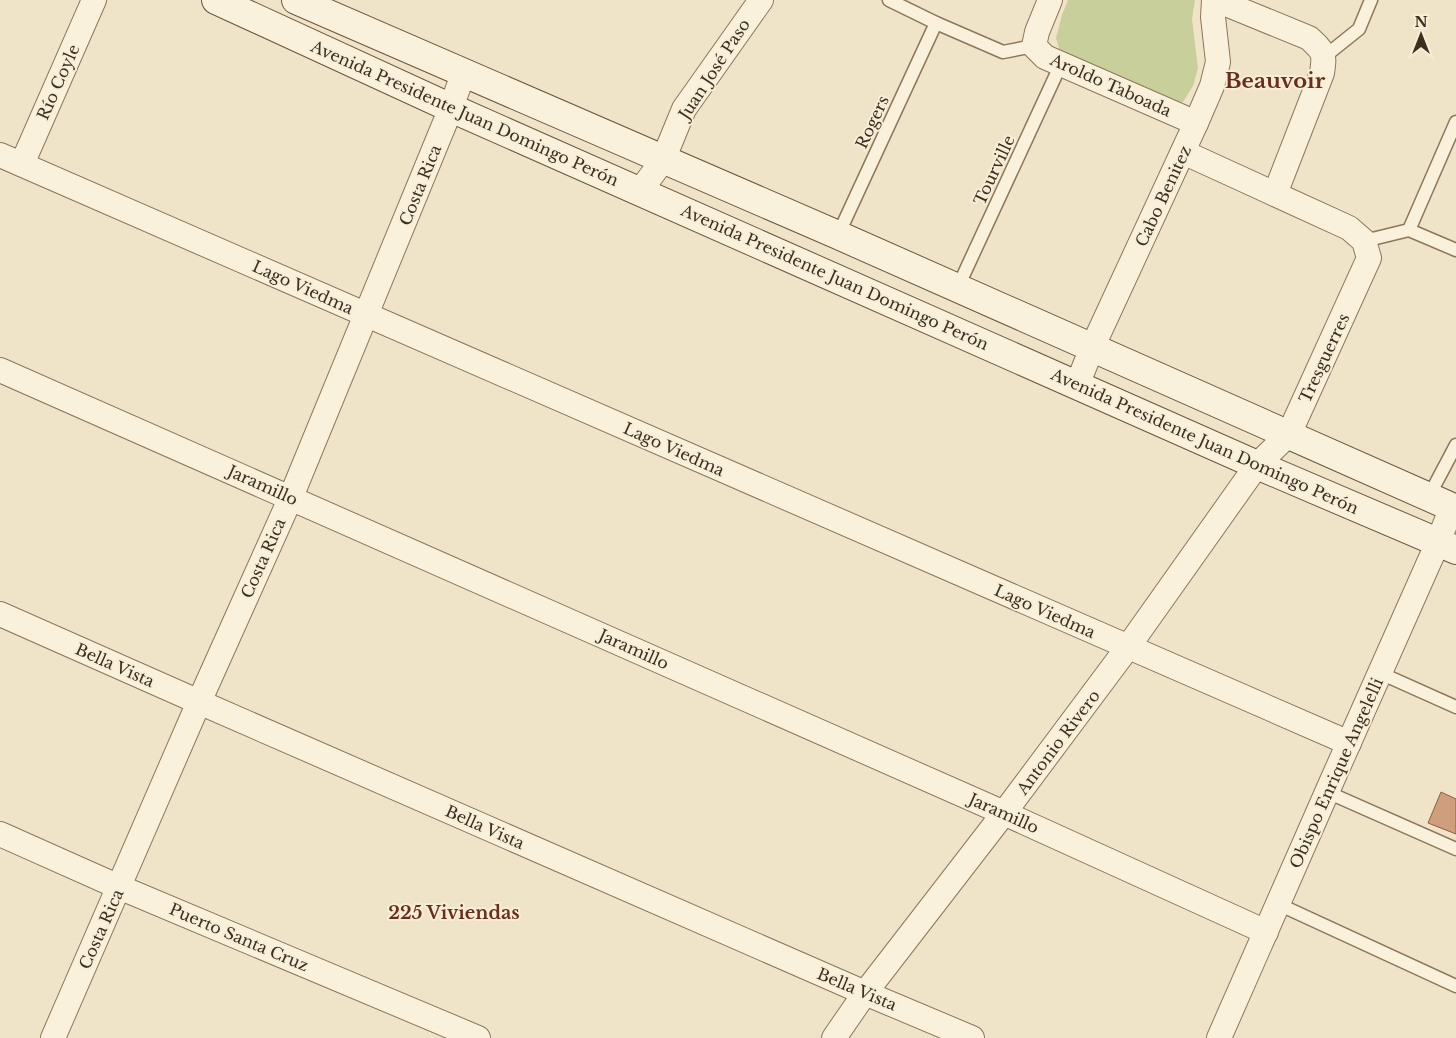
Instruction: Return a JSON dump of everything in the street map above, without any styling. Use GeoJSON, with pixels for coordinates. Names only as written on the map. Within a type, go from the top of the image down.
{"type":"FeatureCollection","features":[{"type":"Feature","properties":{"kind":"main road","name":"Avenida Presidente Juan Domingo Perón"},"geometry":{"type":"LineString","coordinates":[[216,0],[452,108],[1257,465],[1447,546]]}},
{"type":"Feature","properties":{"kind":"main road"},"geometry":{"type":"LineString","coordinates":[[296,0],[838,235],[1446,504]]}},
{"type":"Feature","properties":{"kind":"street","name":"Río Coyle"},"geometry":{"type":"LineString","coordinates":[[22,164],[94,0]]}},
{"type":"Feature","properties":{"kind":"street","name":"Juan José Paso"},"geometry":{"type":"LineString","coordinates":[[640,191],[664,160],[684,110],[760,0]]}},
{"type":"Feature","properties":{"kind":"street"},"geometry":{"type":"LineString","coordinates":[[1034,46],[1037,32],[1050,0]]}},
{"type":"Feature","properties":{"kind":"street"},"geometry":{"type":"LineString","coordinates":[[1215,0],[1309,38],[1319,48],[1324,58],[1322,73],[1275,194]]}},
{"type":"Feature","properties":{"kind":"street","name":"Cabo Benitez"},"geometry":{"type":"LineString","coordinates":[[1078,385],[1092,348],[1212,86],[1218,62],[1213,17],[1215,0]]}},
{"type":"Feature","properties":{"kind":"street","name":"Aroldo Taboada"},"geometry":{"type":"LineString","coordinates":[[1034,46],[1045,57],[1196,123]]}},
{"type":"Feature","properties":{"kind":"street","name":"Costa Rica"},"geometry":{"type":"LineString","coordinates":[[53,1038],[199,702],[291,497],[452,108],[463,74]]}},
{"type":"Feature","properties":{"kind":"street"},"geometry":{"type":"LineString","coordinates":[[1183,152],[1349,228],[1364,241]]}},
{"type":"Feature","properties":{"kind":"street","name":"Lago Viedma"},"geometry":{"type":"LineString","coordinates":[[0,154],[1348,743]]}},
{"type":"Feature","properties":{"kind":"street","name":"Tresguerres"},"geometry":{"type":"LineString","coordinates":[[1257,465],[1289,434],[1369,258],[1364,241]]}},
{"type":"Feature","properties":{"kind":"street","name":"Jaramillo"},"geometry":{"type":"LineString","coordinates":[[0,370],[1004,813],[1266,932]]}},
{"type":"Feature","properties":{"kind":"street","name":"Antonio Rivero"},"geometry":{"type":"LineString","coordinates":[[834,1038],[865,993],[1004,813],[1128,647],[1257,465]]}},
{"type":"Feature","properties":{"kind":"street","name":"Obispo Enrique Angelelli"},"geometry":{"type":"LineString","coordinates":[[1219,1038],[1380,673],[1447,546],[1446,504]]}},
{"type":"Feature","properties":{"kind":"street","name":"Bella Vista"},"geometry":{"type":"LineString","coordinates":[[0,614],[865,993],[972,1038]]}},
{"type":"Feature","properties":{"kind":"street","name":"Puerto Santa Cruz"},"geometry":{"type":"LineString","coordinates":[[0,834],[119,887],[478,1038]]}},
{"type":"Feature","properties":{"kind":"lane","name":"Aroldo Taboada"},"geometry":{"type":"LineString","coordinates":[[890,0],[936,23],[1003,52],[1034,46]]}},
{"type":"Feature","properties":{"kind":"lane"},"geometry":{"type":"LineString","coordinates":[[1324,58],[1359,30],[1372,0]]}},
{"type":"Feature","properties":{"kind":"lane","name":"Rogers"},"geometry":{"type":"LineString","coordinates":[[838,235],[936,23]]}},
{"type":"Feature","properties":{"kind":"lane","name":"Tourville"},"geometry":{"type":"LineString","coordinates":[[957,289],[1061,64]]}},
{"type":"Feature","properties":{"kind":"lane"},"geometry":{"type":"LineString","coordinates":[[1409,230],[1456,122]]}},
{"type":"Feature","properties":{"kind":"lane"},"geometry":{"type":"LineString","coordinates":[[1364,241],[1409,230],[1456,250]]}},
{"type":"Feature","properties":{"kind":"lane"},"geometry":{"type":"LineString","coordinates":[[1446,504],[1456,446]]}},
{"type":"Feature","properties":{"kind":"lane"},"geometry":{"type":"LineString","coordinates":[[1380,673],[1456,707]]}},
{"type":"Feature","properties":{"kind":"lane"},"geometry":{"type":"LineString","coordinates":[[1327,792],[1456,849]]}},
{"type":"Feature","properties":{"kind":"lane"},"geometry":{"type":"LineString","coordinates":[[1278,904],[1456,986]]}},
{"type":"Feature","properties":{"kind":"green space"},"geometry":{"type":"Polygon","coordinates":[[[1068,0],[1195,0],[1192,19],[1198,68],[1193,86],[1183,102],[1173,103],[1060,52],[1056,38],[1068,0]]]}},
{"type":"Feature","properties":{"kind":"building"},"geometry":{"type":"Polygon","coordinates":[[[1441,792],[1456,799],[1456,834],[1428,823],[1441,792]]]}},
{"type":"Feature","properties":{"kind":"district","name":"Beauvoir"},"geometry":{"type":"Point","coordinates":[1275,81]}},
{"type":"Feature","properties":{"kind":"district","name":"225 Viviendas"},"geometry":{"type":"Point","coordinates":[454,913]}}]}
